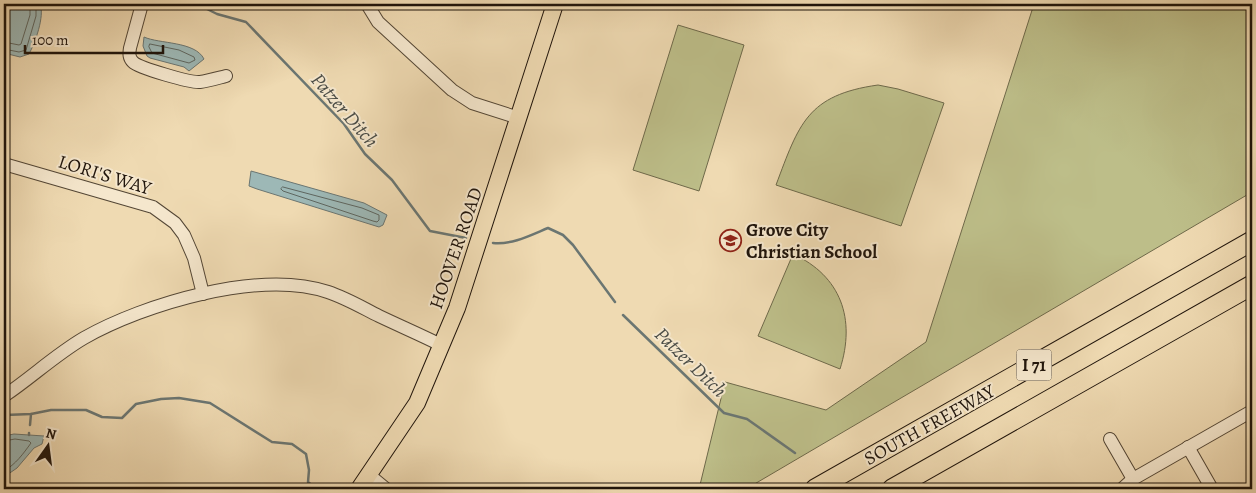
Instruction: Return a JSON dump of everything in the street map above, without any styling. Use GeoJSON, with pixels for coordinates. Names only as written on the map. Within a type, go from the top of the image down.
{"type":"FeatureCollection","features":[{"type":"Feature","properties":{"kind":"highway","name":"SOUTH FREEWAY"},"geometry":{"type":"LineString","coordinates":[[815,489],[1252,241]]}},
{"type":"Feature","properties":{"kind":"highway","name":"SOUTH FREEWAY"},"geometry":{"type":"LineString","coordinates":[[892,489],[1252,285]]}},
{"type":"Feature","properties":{"kind":"main road","name":"HOOVER ROAD"},"geometry":{"type":"LineString","coordinates":[[359,489],[417,404],[457,308],[555,4]]}},
{"type":"Feature","properties":{"kind":"street"},"geometry":{"type":"LineString","coordinates":[[142,4],[129,54],[137,66],[198,83],[226,76]]}},
{"type":"Feature","properties":{"kind":"street"},"geometry":{"type":"LineString","coordinates":[[367,4],[378,22],[452,90],[472,103],[519,118]]}},
{"type":"Feature","properties":{"kind":"street","name":"LORI'S WAY"},"geometry":{"type":"LineString","coordinates":[[4,164],[153,207],[175,223],[184,235],[194,258],[203,294]]}},
{"type":"Feature","properties":{"kind":"street"},"geometry":{"type":"LineString","coordinates":[[4,396],[45,364],[84,339],[133,314],[203,294],[257,286],[280,286],[316,290],[340,297],[441,345]]}},
{"type":"Feature","properties":{"kind":"street"},"geometry":{"type":"LineString","coordinates":[[1122,489],[1133,479],[1252,411]]}},
{"type":"Feature","properties":{"kind":"street"},"geometry":{"type":"LineString","coordinates":[[1110,439],[1133,479]]}},
{"type":"Feature","properties":{"kind":"street"},"geometry":{"type":"LineString","coordinates":[[1188,447],[1212,489]]}},
{"type":"Feature","properties":{"kind":"street"},"geometry":{"type":"LineString","coordinates":[[369,475],[386,489]]}},
{"type":"Feature","properties":{"kind":"green space"},"geometry":{"type":"Polygon","coordinates":[[[1034,4],[1252,4],[1252,192],[746,489],[699,489],[725,382],[826,410],[926,342],[1034,4]]]}},
{"type":"Feature","properties":{"kind":"green space"},"geometry":{"type":"Polygon","coordinates":[[[678,25],[744,45],[699,191],[633,170],[678,25]]]}},
{"type":"Feature","properties":{"kind":"green space"},"geometry":{"type":"Polygon","coordinates":[[[878,85],[944,103],[901,226],[776,185],[792,145],[809,116],[835,96],[878,85]]]}},
{"type":"Feature","properties":{"kind":"green space"},"geometry":{"type":"Polygon","coordinates":[[[793,254],[823,274],[833,287],[840,301],[845,316],[846,333],[845,351],[840,369],[758,336],[793,254]]]}},
{"type":"Feature","properties":{"kind":"water"},"geometry":{"type":"Polygon","coordinates":[[[4,4],[40,4],[40,22],[29,54],[20,57],[4,53],[4,4]]]}},
{"type":"Feature","properties":{"kind":"water"},"geometry":{"type":"Polygon","coordinates":[[[144,37],[185,46],[199,53],[204,59],[189,71],[184,67],[150,58],[147,56],[143,46],[144,37]]]}},
{"type":"Feature","properties":{"kind":"water"},"geometry":{"type":"Polygon","coordinates":[[[251,171],[364,203],[387,215],[383,225],[379,227],[257,189],[249,186],[251,171]]]}},
{"type":"Feature","properties":{"kind":"water"},"geometry":{"type":"Polygon","coordinates":[[[14,434],[44,436],[42,444],[34,448],[17,468],[4,477],[4,436],[14,434]]]}},
{"type":"Feature","properties":{"kind":"waterway","name":"Patzer Ditch"},"geometry":{"type":"LineString","coordinates":[[197,4],[217,14],[246,22],[344,124],[365,154],[392,180],[430,231],[466,238]]}},
{"type":"Feature","properties":{"kind":"waterway","name":"Patzer Ditch"},"geometry":{"type":"LineString","coordinates":[[493,243],[514,241],[548,228],[563,235],[573,245],[615,302]]}},
{"type":"Feature","properties":{"kind":"waterway","name":"Patzer Ditch"},"geometry":{"type":"LineString","coordinates":[[623,315],[724,413],[747,419],[795,453]]}},
{"type":"Feature","properties":{"kind":"waterway"},"geometry":{"type":"LineString","coordinates":[[5,415],[31,414],[51,410],[86,410],[102,417],[122,418],[136,404],[161,399],[179,398],[210,403],[272,442],[292,444],[306,454],[309,470],[308,482],[316,489]]}},
{"type":"Feature","properties":{"kind":"waterway"},"geometry":{"type":"LineString","coordinates":[[30,425],[31,414]]}},
{"type":"Feature","properties":{"kind":"place","name":"Grove City Christian School"},"geometry":{"type":"Point","coordinates":[730,240]}}]}
